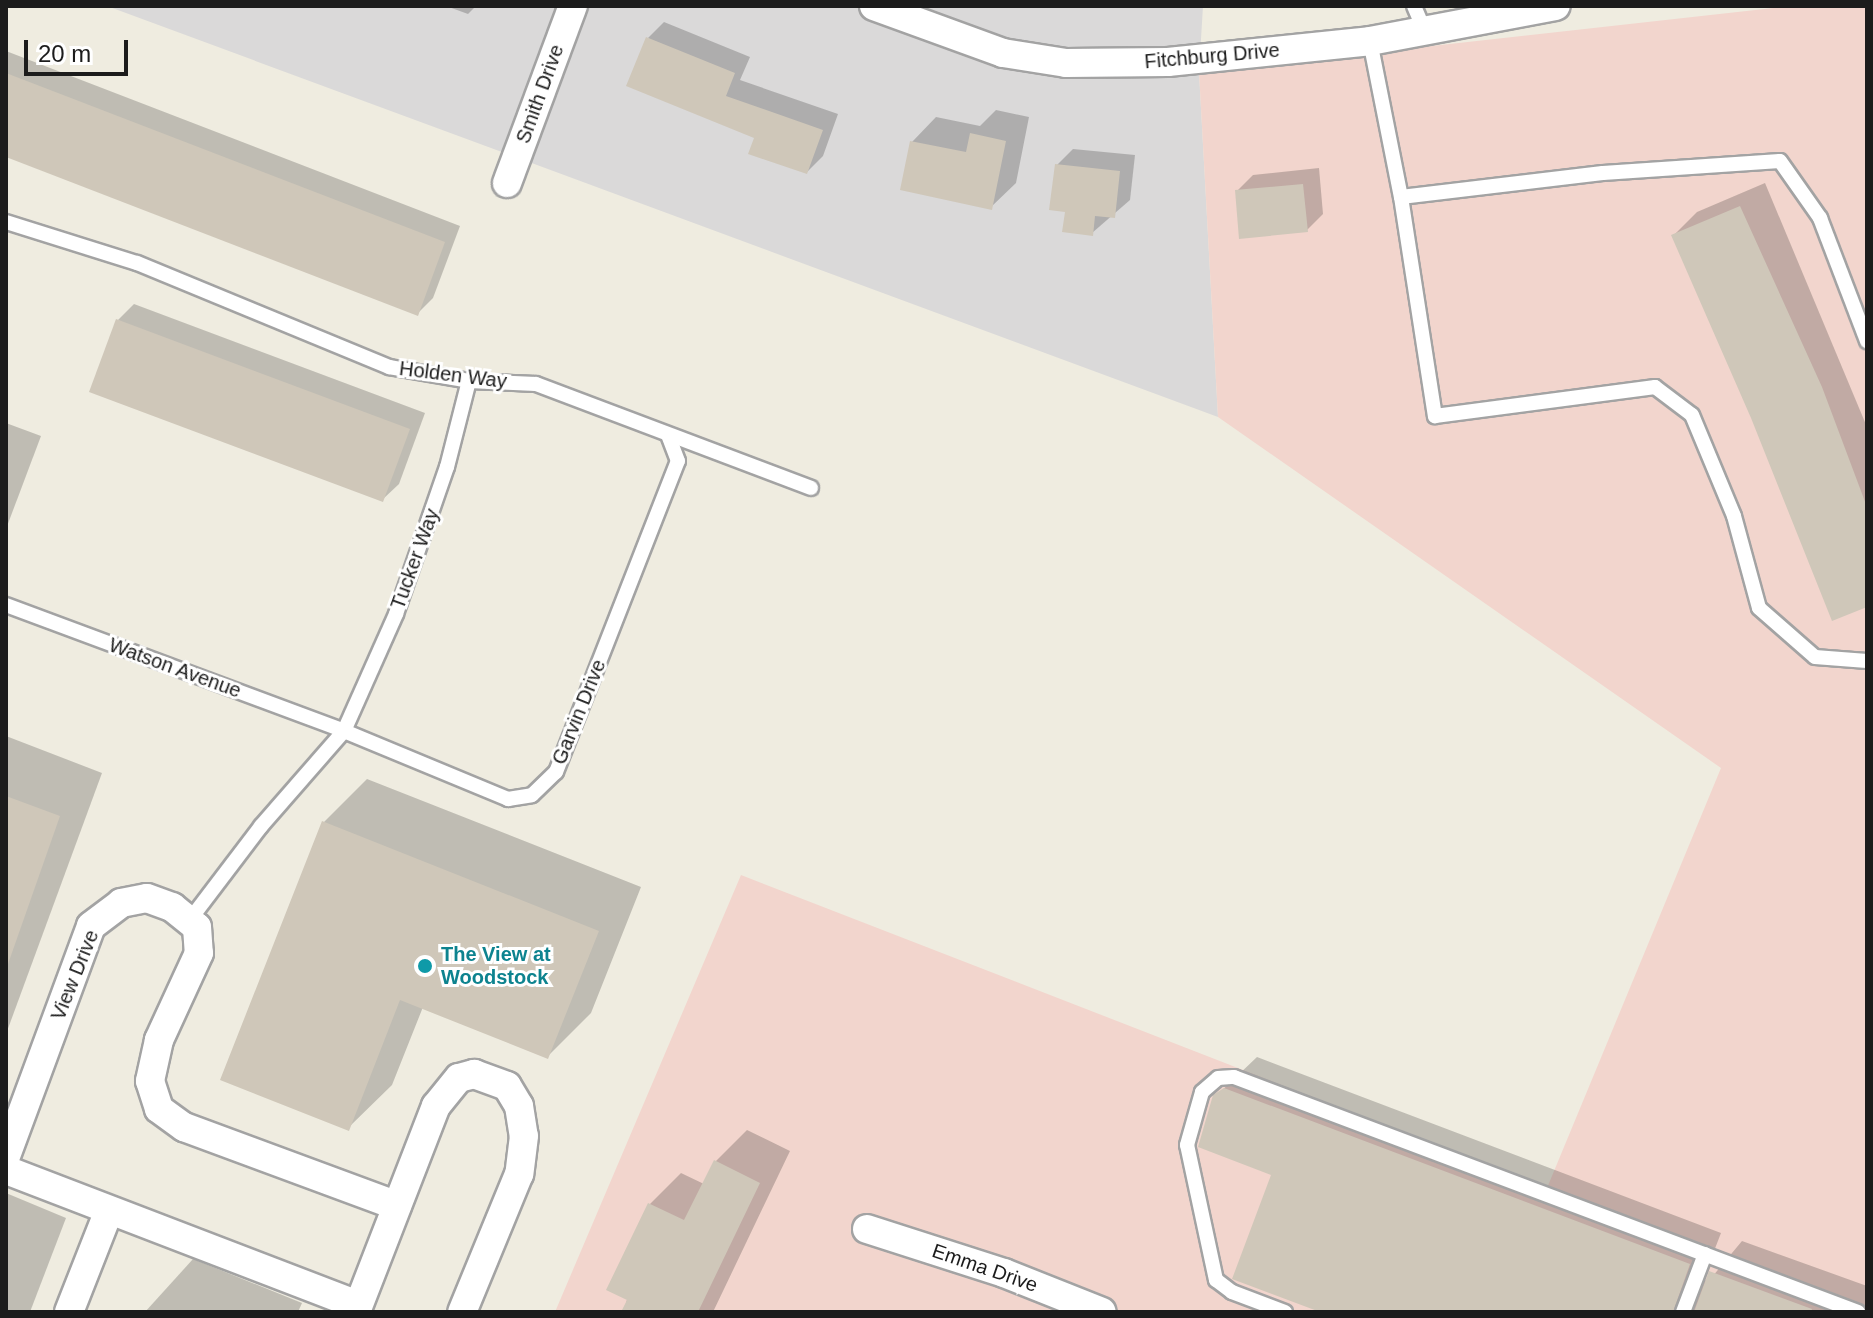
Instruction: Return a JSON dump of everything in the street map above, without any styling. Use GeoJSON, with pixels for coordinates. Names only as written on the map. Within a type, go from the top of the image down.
{"type":"FeatureCollection","features":[{"type":"Feature","properties":{"kind":"street","name":"Smith Drive"},"geometry":{"type":"LineString","coordinates":[[507,183],[573,6]]}},
{"type":"Feature","properties":{"kind":"street","name":"Fitchburg Drive"},"geometry":{"type":"LineString","coordinates":[[874,6],[1003,53],[1066,63],[1168,62],[1370,41],[1420,19],[1556,6]]}},
{"type":"Feature","properties":{"kind":"street","name":"View Drive"},"geometry":{"type":"LineString","coordinates":[[6,1156],[91,926],[121,903],[147,898],[172,907],[189,921]]}},
{"type":"Feature","properties":{"kind":"street"},"geometry":{"type":"LineString","coordinates":[[189,921],[197,927],[199,953],[159,1040],[150,1081],[159,1109],[184,1127],[397,1206]]}},
{"type":"Feature","properties":{"kind":"street"},"geometry":{"type":"LineString","coordinates":[[6,1170],[108,1213],[357,1308],[436,1106],[449,1087],[474,1074],[507,1086],[519,1106],[524,1136],[519,1174],[462,1312]]}},
{"type":"Feature","properties":{"kind":"street"},"geometry":{"type":"LineString","coordinates":[[69,1312],[108,1213]]}},
{"type":"Feature","properties":{"kind":"street","name":"Emma Drive"},"geometry":{"type":"LineString","coordinates":[[867,1229],[1004,1273],[1102,1312]]}},
{"type":"Feature","properties":{"kind":"lane"},"geometry":{"type":"LineString","coordinates":[[1370,41],[1401,197],[1435,416],[1655,387],[1692,415],[1734,516],[1759,608],[1815,657],[1867,661]]}},
{"type":"Feature","properties":{"kind":"lane"},"geometry":{"type":"LineString","coordinates":[[1401,197],[1603,173],[1780,161],[1820,218],[1867,341]]}},
{"type":"Feature","properties":{"kind":"lane","name":"Holden Way"},"geometry":{"type":"LineString","coordinates":[[6,222],[137,263],[389,367],[469,381],[536,384],[811,488]]}},
{"type":"Feature","properties":{"kind":"lane","name":"Tucker Way"},"geometry":{"type":"LineString","coordinates":[[189,921],[261,826],[344,731],[396,614],[447,467],[469,381]]}},
{"type":"Feature","properties":{"kind":"lane","name":"Garvin Drive"},"geometry":{"type":"LineString","coordinates":[[344,731],[508,799],[532,795],[556,772],[678,461],[668,435]]}},
{"type":"Feature","properties":{"kind":"lane","name":"Watson Avenue"},"geometry":{"type":"LineString","coordinates":[[6,605],[344,731]]}},
{"type":"Feature","properties":{"kind":"lane"},"geometry":{"type":"LineString","coordinates":[[1285,1312],[1232,1292],[1216,1280],[1187,1145],[1202,1092],[1218,1078],[1234,1077],[1858,1312]]}},
{"type":"Feature","properties":{"kind":"lane"},"geometry":{"type":"LineString","coordinates":[[1683,1312],[1705,1254]]}},
{"type":"Feature","properties":{"kind":"shaded area"},"geometry":{"type":"Polygon","coordinates":[[[107,6],[1203,6],[1199,72],[1218,417],[107,6]]]}},
{"type":"Feature","properties":{"kind":"shaded area"},"geometry":{"type":"Polygon","coordinates":[[[1791,6],[1867,6],[1867,1312],[555,1312],[741,875],[1547,1188],[1721,768],[1218,417],[1199,72],[1791,6]]]}},
{"type":"Feature","properties":{"kind":"building"},"geometry":{"type":"Polygon","coordinates":[[[646,37],[735,73],[726,96],[823,130],[807,174],[748,154],[754,138],[626,86],[646,37]]]}},
{"type":"Feature","properties":{"kind":"building"},"geometry":{"type":"Polygon","coordinates":[[[6,73],[445,242],[418,316],[6,157],[6,73]]]}},
{"type":"Feature","properties":{"kind":"building"},"geometry":{"type":"Polygon","coordinates":[[[970,133],[1006,141],[992,210],[900,190],[910,141],[966,152],[970,133]]]}},
{"type":"Feature","properties":{"kind":"building"},"geometry":{"type":"Polygon","coordinates":[[[1055,164],[1120,171],[1115,218],[1095,216],[1093,236],[1062,232],[1065,212],[1049,210],[1055,164]]]}},
{"type":"Feature","properties":{"kind":"building"},"geometry":{"type":"Polygon","coordinates":[[[1303,184],[1308,232],[1239,239],[1235,190],[1303,184]]]}},
{"type":"Feature","properties":{"kind":"building"},"geometry":{"type":"Polygon","coordinates":[[[1740,206],[1822,387],[1867,507],[1867,607],[1832,621],[1751,418],[1671,235],[1740,206]]]}},
{"type":"Feature","properties":{"kind":"building"},"geometry":{"type":"Polygon","coordinates":[[[116,319],[410,429],[383,502],[89,392],[116,319]]]}},
{"type":"Feature","properties":{"kind":"building"},"geometry":{"type":"Polygon","coordinates":[[[6,796],[60,816],[8,964],[6,964],[6,796]]]}},
{"type":"Feature","properties":{"kind":"building","name":"The View at Woodstock"},"geometry":{"type":"Polygon","coordinates":[[[322,821],[599,931],[548,1059],[400,1000],[349,1131],[220,1080],[322,821]]]}},
{"type":"Feature","properties":{"kind":"building"},"geometry":{"type":"Polygon","coordinates":[[[1224,1088],[1690,1264],[1673,1312],[1320,1312],[1232,1279],[1271,1175],[1198,1147],[1213,1095],[1224,1088]]]}},
{"type":"Feature","properties":{"kind":"building"},"geometry":{"type":"Polygon","coordinates":[[[714,1160],[760,1183],[698,1312],[621,1312],[627,1300],[606,1290],[648,1203],[684,1220],[714,1160]]]}},
{"type":"Feature","properties":{"kind":"building"},"geometry":{"type":"Polygon","coordinates":[[[1709,1271],[1812,1309],[1811,1312],[1694,1312],[1709,1271]]]}},
{"type":"Feature","properties":{"kind":"place","name":"The View at Woodstock"},"geometry":{"type":"Point","coordinates":[425,966]}}]}
